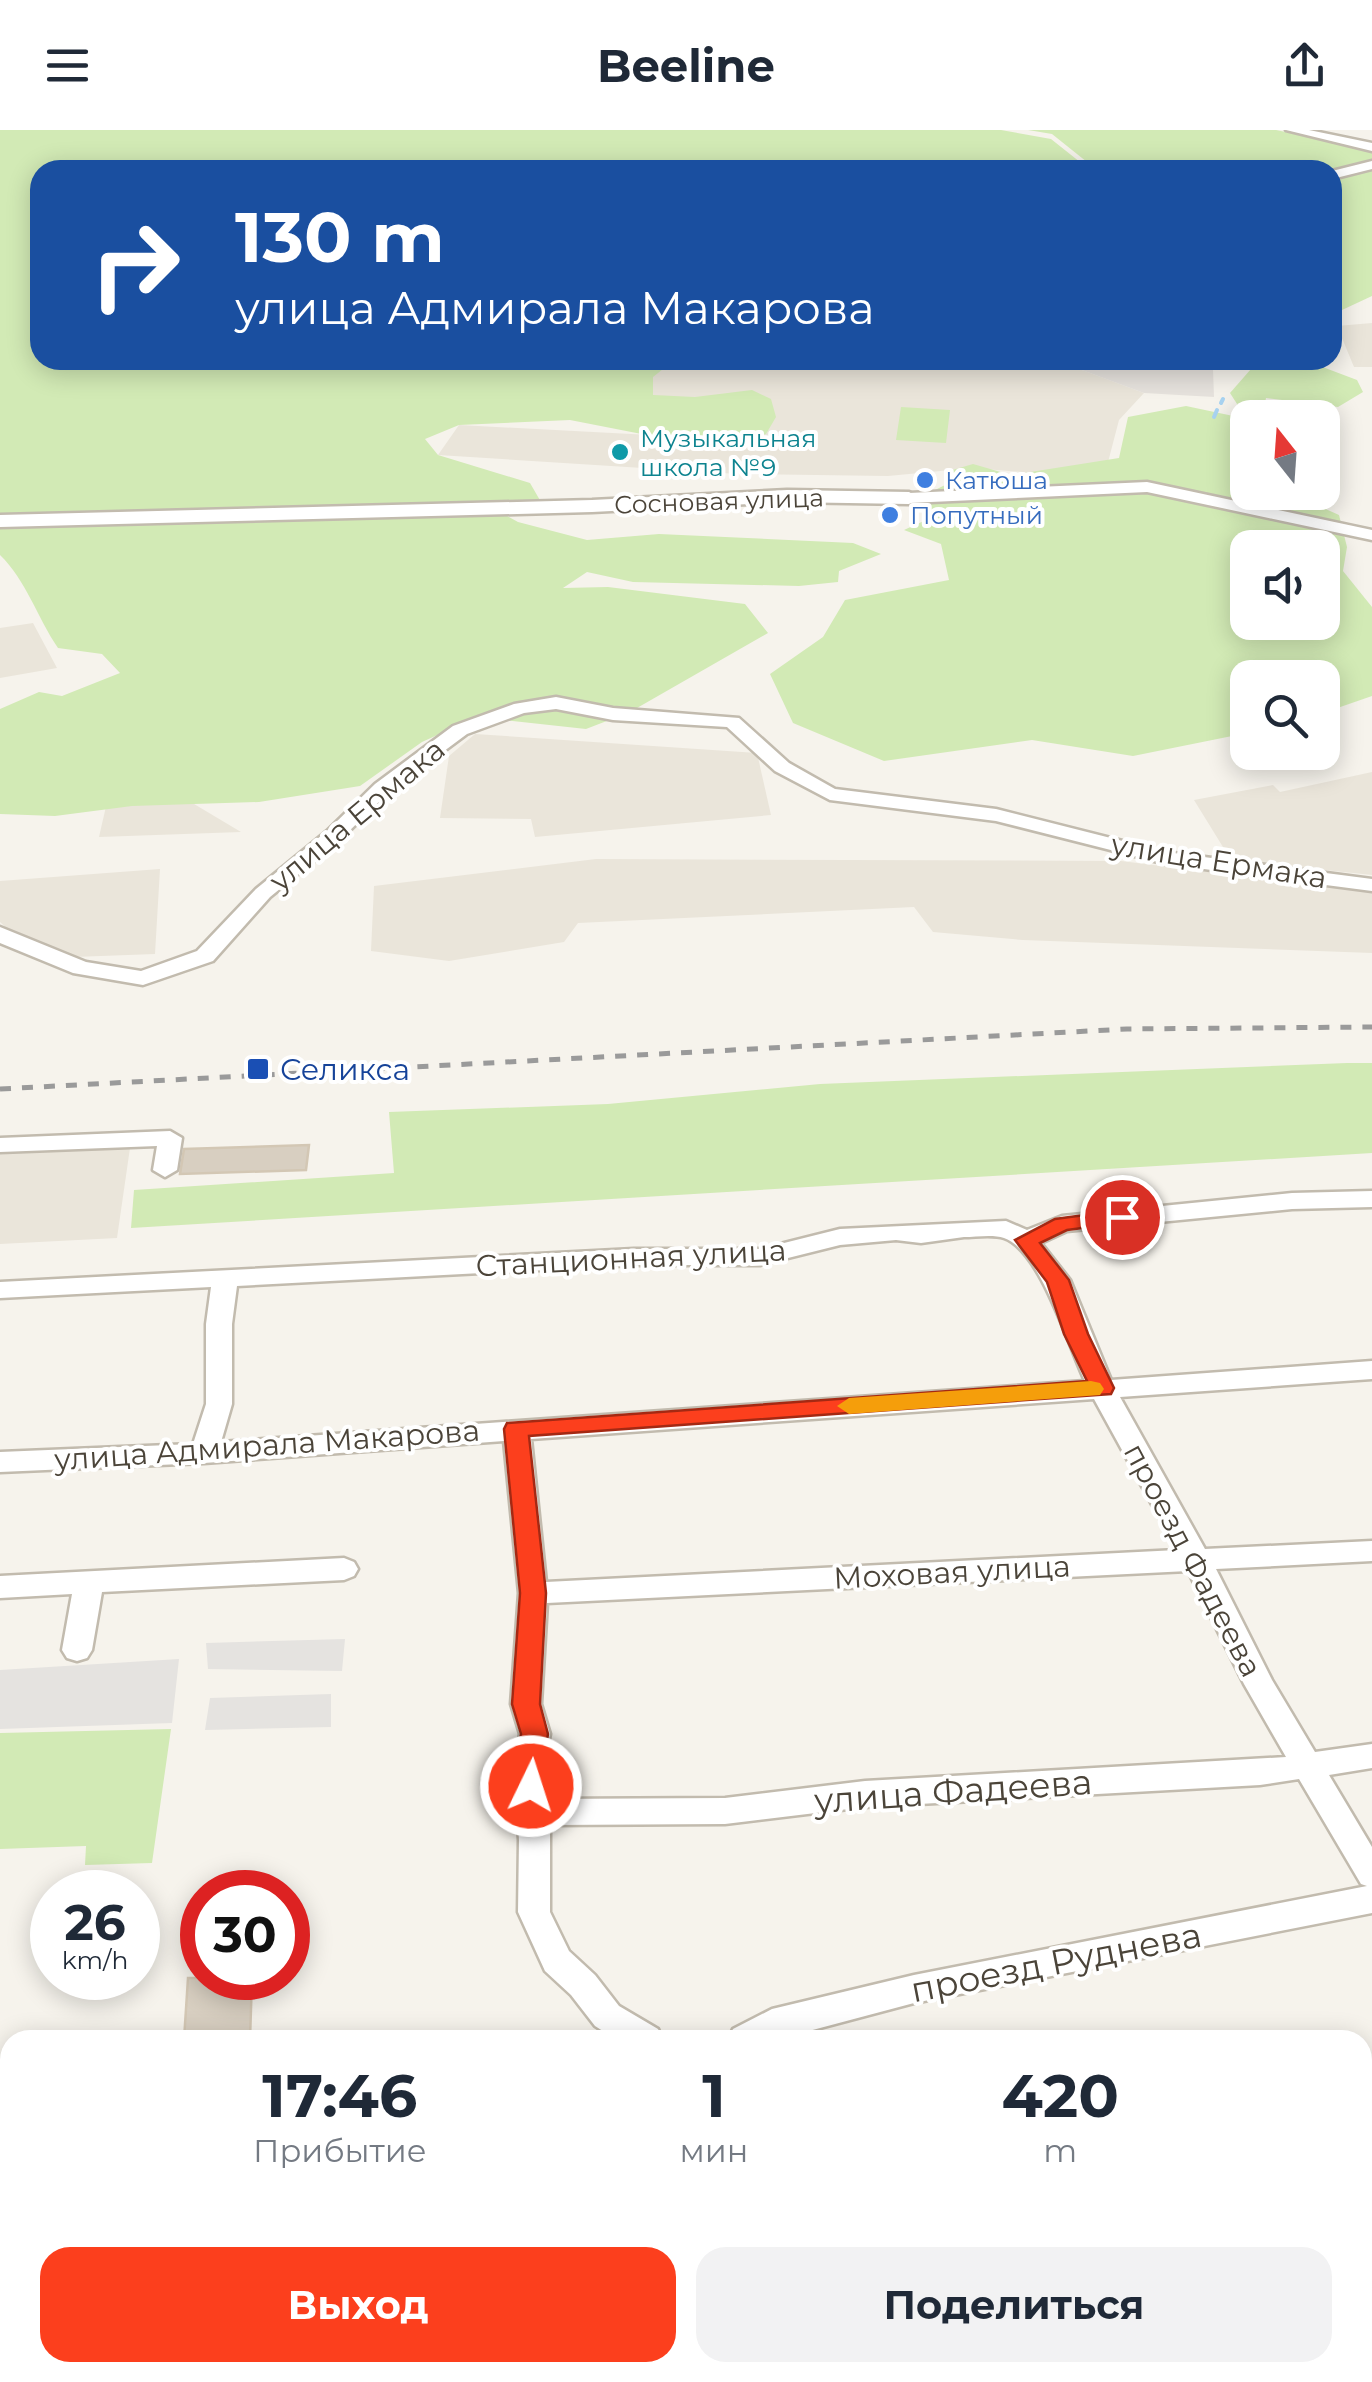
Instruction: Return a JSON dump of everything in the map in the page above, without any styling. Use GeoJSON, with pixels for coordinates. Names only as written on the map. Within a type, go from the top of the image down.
{"type":"FeatureCollection","features":[{"type":"Feature","properties":{"kind":"street"},"geometry":{"type":"LineString","coordinates":[[1292,130],[1372,147]]}},
{"type":"Feature","properties":{"kind":"street"},"geometry":{"type":"LineString","coordinates":[[1342,173],[1372,164]]}},
{"type":"Feature","properties":{"kind":"street","name":"Сосновая улица"},"geometry":{"type":"LineString","coordinates":[[0,521],[592,506],[788,496],[908,498],[1147,487],[1372,535]]}},
{"type":"Feature","properties":{"kind":"street","name":"улица Ермака"},"geometry":{"type":"LineString","coordinates":[[0,933],[8,940],[80,968],[143,978],[204,956],[262,893],[334,835],[382,788],[460,730],[521,708],[556,703],[614,714],[732,722],[782,767],[830,794],[996,814],[1166,858],[1372,885]]}},
{"type":"Feature","properties":{"kind":"street"},"geometry":{"type":"LineString","coordinates":[[0,1145],[170,1138],[165,1170]]}},
{"type":"Feature","properties":{"kind":"street"},"geometry":{"type":"LineString","coordinates":[[1026,1240],[1062,1224],[1292,1201],[1372,1199]]}},
{"type":"Feature","properties":{"kind":"street","name":"Станционная улица"},"geometry":{"type":"LineString","coordinates":[[0,1290],[225,1281],[322,1271],[634,1256],[760,1258],[840,1237],[896,1232],[921,1235],[1006,1229],[1026,1240]]}},
{"type":"Feature","properties":{"kind":"street","name":"проезд Фадеева"},"geometry":{"type":"LineString","coordinates":[[1026,1240],[1058,1280],[1076,1334],[1102,1388],[1306,1767],[1372,1875]]}},
{"type":"Feature","properties":{"kind":"street"},"geometry":{"type":"LineString","coordinates":[[204,1453],[219,1404],[219,1324],[225,1281]]}},
{"type":"Feature","properties":{"kind":"street","name":"улица Адмирала Макарова"},"geometry":{"type":"LineString","coordinates":[[0,1462],[204,1453],[1372,1370]]}},
{"type":"Feature","properties":{"kind":"street"},"geometry":{"type":"LineString","coordinates":[[516,1429],[533,1593],[526,1704],[534,1734],[529,1764],[534,1912],[557,1961],[583,1984],[607,2016],[630,2030]]}},
{"type":"Feature","properties":{"kind":"street","name":"Моховая улица"},"geometry":{"type":"LineString","coordinates":[[533,1593],[1372,1551]]}},
{"type":"Feature","properties":{"kind":"street"},"geometry":{"type":"LineString","coordinates":[[0,1587],[344,1569]]}},
{"type":"Feature","properties":{"kind":"street"},"geometry":{"type":"LineString","coordinates":[[78,1650],[89,1582]]}},
{"type":"Feature","properties":{"kind":"street","name":"улица Фадеева"},"geometry":{"type":"LineString","coordinates":[[533,1812],[725,1811],[851,1795],[1260,1773],[1372,1756]]}},
{"type":"Feature","properties":{"kind":"street","name":"проезд Руднева"},"geometry":{"type":"LineString","coordinates":[[777,2030],[914,1988],[1372,1899]]}},
{"type":"Feature","properties":{"kind":"shaded area"},"geometry":{"type":"Polygon","coordinates":[[[1372,323],[1372,367],[1354,367],[1342,338],[1342,326],[1372,323]]]}},
{"type":"Feature","properties":{"kind":"shaded area"},"geometry":{"type":"Polygon","coordinates":[[[651,370],[1082,370],[1144,393],[1119,420],[1107,466],[1048,474],[972,468],[888,476],[738,474],[438,455],[459,425],[745,440],[750,404],[635,400],[651,370]]]}},
{"type":"Feature","properties":{"kind":"shaded area"},"geometry":{"type":"Polygon","coordinates":[[[1082,370],[1213,370],[1214,397],[1144,393],[1082,370]]]}},
{"type":"Feature","properties":{"kind":"shaded area"},"geometry":{"type":"Polygon","coordinates":[[[33,623],[57,668],[0,678],[0,628],[33,623]]]}},
{"type":"Feature","properties":{"kind":"shaded area"},"geometry":{"type":"Polygon","coordinates":[[[475,734],[757,753],[771,815],[535,837],[531,819],[440,818],[449,756],[475,734]]]}},
{"type":"Feature","properties":{"kind":"shaded area"},"geometry":{"type":"Polygon","coordinates":[[[1372,772],[1372,875],[1231,860],[1194,800],[1273,785],[1280,792],[1372,772]]]}},
{"type":"Feature","properties":{"kind":"shaded area"},"geometry":{"type":"Polygon","coordinates":[[[184,798],[241,832],[99,837],[107,802],[184,798]]]}},
{"type":"Feature","properties":{"kind":"shaded area"},"geometry":{"type":"Polygon","coordinates":[[[596,859],[1121,861],[1372,892],[1372,953],[1023,940],[933,932],[914,907],[578,923],[564,942],[449,961],[371,951],[374,886],[596,859]]]}},
{"type":"Feature","properties":{"kind":"shaded area"},"geometry":{"type":"Polygon","coordinates":[[[160,869],[155,954],[74,957],[15,936],[0,922],[0,881],[160,869]]]}},
{"type":"Feature","properties":{"kind":"shaded area"},"geometry":{"type":"Polygon","coordinates":[[[130,1148],[117,1238],[0,1244],[0,1152],[130,1148]]]}},
{"type":"Feature","properties":{"kind":"shaded area"},"geometry":{"type":"Polygon","coordinates":[[[345,1639],[342,1671],[208,1669],[206,1643],[345,1639]]]}},
{"type":"Feature","properties":{"kind":"shaded area"},"geometry":{"type":"Polygon","coordinates":[[[179,1659],[172,1723],[0,1729],[0,1670],[179,1659]]]}},
{"type":"Feature","properties":{"kind":"shaded area"},"geometry":{"type":"Polygon","coordinates":[[[331,1694],[331,1727],[205,1730],[210,1698],[331,1694]]]}},
{"type":"Feature","properties":{"kind":"green space"},"geometry":{"type":"Polygon","coordinates":[[[0,130],[1001,130],[1051,139],[1077,160],[30,160],[30,370],[662,370],[653,377],[653,395],[695,397],[752,390],[771,399],[776,417],[766,434],[736,442],[694,440],[695,430],[692,439],[666,438],[665,429],[662,438],[570,420],[459,425],[425,439],[438,455],[530,483],[541,502],[500,512],[518,522],[587,540],[659,534],[853,543],[881,554],[839,571],[838,582],[799,586],[633,582],[587,572],[563,588],[608,587],[745,604],[768,633],[630,712],[586,729],[477,717],[422,742],[360,786],[259,802],[132,806],[55,816],[0,814],[0,709],[39,692],[62,696],[120,673],[102,654],[58,648],[17,576],[0,555],[0,130]]]}},
{"type":"Feature","properties":{"kind":"green space"},"geometry":{"type":"Polygon","coordinates":[[[1028,130],[1276,130],[1372,150],[1372,161],[1342,169],[1342,160],[1084,160],[1052,134],[1028,130]]]}},
{"type":"Feature","properties":{"kind":"green space"},"geometry":{"type":"Polygon","coordinates":[[[1372,167],[1372,296],[1342,310],[1342,175],[1372,167]]]}},
{"type":"Feature","properties":{"kind":"green space"},"geometry":{"type":"Polygon","coordinates":[[[1250,370],[1330,370],[1357,380],[1363,392],[1340,406],[1340,400],[1234,400],[1230,393],[1250,370]]]}},
{"type":"Feature","properties":{"kind":"green space"},"geometry":{"type":"Polygon","coordinates":[[[1186,406],[1230,415],[1230,510],[1328,510],[1339,515],[1347,547],[1343,571],[1372,607],[1372,696],[1340,707],[1340,660],[1230,660],[1230,736],[1133,756],[1032,740],[884,761],[793,723],[770,674],[823,637],[845,600],[949,580],[941,544],[904,530],[926,520],[935,490],[955,480],[949,471],[973,464],[1011,475],[1119,458],[1128,417],[1186,406]]]}},
{"type":"Feature","properties":{"kind":"green space"},"geometry":{"type":"Polygon","coordinates":[[[901,407],[950,410],[946,443],[896,440],[901,407]]]}},
{"type":"Feature","properties":{"kind":"green space"},"geometry":{"type":"Polygon","coordinates":[[[1372,1063],[1372,1153],[131,1228],[134,1190],[394,1173],[389,1112],[608,1104],[820,1084],[1372,1063]]]}},
{"type":"Feature","properties":{"kind":"green space"},"geometry":{"type":"Polygon","coordinates":[[[171,1729],[152,1863],[85,1865],[86,1846],[0,1849],[0,1733],[171,1729]]]}},
{"type":"Feature","properties":{"kind":"building","name":"Селикса"},"geometry":{"type":"Polygon","coordinates":[[[309,1145],[306,1170],[180,1174],[184,1149],[309,1145]]]}},
{"type":"Feature","properties":{"kind":"building"},"geometry":{"type":"Polygon","coordinates":[[[187,2000],[251,2000],[250,2030],[185,2030],[187,2000]]]}},
{"type":"Feature","properties":{"kind":"waterway"},"geometry":{"type":"LineString","coordinates":[[1221,403],[1223,399]]}},
{"type":"Feature","properties":{"kind":"waterway"},"geometry":{"type":"LineString","coordinates":[[1214,417],[1217,410]]}},
{"type":"Feature","properties":{"kind":"railway"},"geometry":{"type":"LineString","coordinates":[[0,1089],[1127,1029],[1372,1027]]}},
{"type":"Feature","properties":{"kind":"slow traffic"},"geometry":{"type":"LineString","coordinates":[[849,1406],[1091,1389]]}},
{"type":"Feature","properties":{"kind":"place","name":"Музыкальная школа №9"},"geometry":{"type":"Point","coordinates":[620,452]}},
{"type":"Feature","properties":{"kind":"place","name":"Катюша"},"geometry":{"type":"Point","coordinates":[925,480]}},
{"type":"Feature","properties":{"kind":"place","name":"Попутный"},"geometry":{"type":"Point","coordinates":[890,515]}},
{"type":"Feature","properties":{"kind":"place","name":"Селикса"},"geometry":{"type":"Point","coordinates":[258,1069]}},
{"type":"Feature","properties":{"kind":"route"},"geometry":{"type":"LineString","coordinates":[[531,1786],[529,1764],[534,1734],[526,1704],[533,1593],[516,1429],[1102,1388],[1076,1334],[1058,1280],[1026,1240],[1062,1224],[1122,1217]]}}]}
